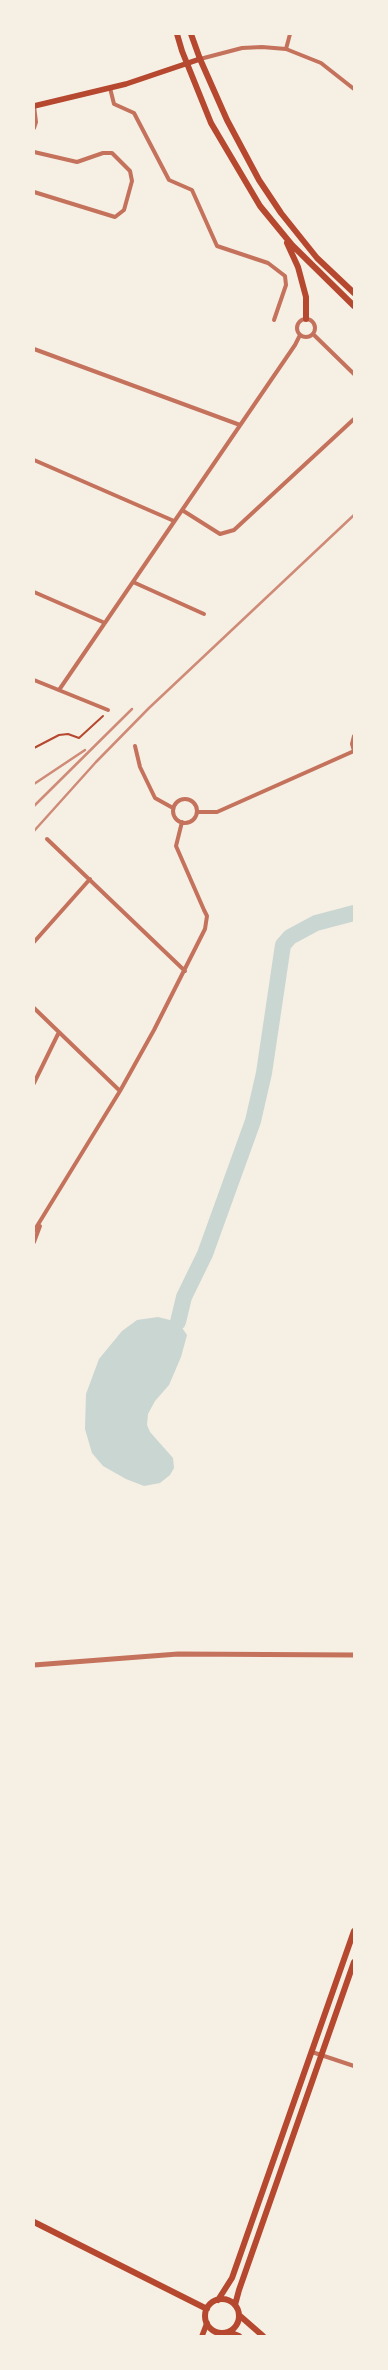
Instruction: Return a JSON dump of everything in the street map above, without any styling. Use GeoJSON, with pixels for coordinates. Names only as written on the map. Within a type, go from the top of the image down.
{"type":"FeatureCollection","features":[{"type":"Feature","properties":{"kind":"main road"},"geometry":{"type":"LineString","coordinates":[[177,34],[211,123],[260,206],[319,274],[354,306]]}},
{"type":"Feature","properties":{"kind":"main road"},"geometry":{"type":"LineString","coordinates":[[192,34],[200,59],[227,120],[275,204],[317,258],[354,293]]}},
{"type":"Feature","properties":{"kind":"main road"},"geometry":{"type":"LineString","coordinates":[[34,106],[110,88],[200,59]]}},
{"type":"Feature","properties":{"kind":"main road"},"geometry":{"type":"LineString","coordinates":[[284,235],[298,267],[304,290],[307,311],[306,319]]}},
{"type":"Feature","properties":{"kind":"main road"},"geometry":{"type":"LineString","coordinates":[[202,2336],[207,2323],[208,2308],[218,2300],[232,2278],[354,1931]]}},
{"type":"Feature","properties":{"kind":"main road"},"geometry":{"type":"LineString","coordinates":[[235,2306],[354,1962]]}},
{"type":"Feature","properties":{"kind":"main road"},"geometry":{"type":"LineString","coordinates":[[34,2222],[208,2308]]}},
{"type":"Feature","properties":{"kind":"main road"},"geometry":{"type":"LineString","coordinates":[[218,2300],[228,2300],[235,2306],[239,2315],[263,2336]]}},
{"type":"Feature","properties":{"kind":"main road"},"geometry":{"type":"LineString","coordinates":[[207,2323],[219,2335],[230,2332],[237,2325],[239,2315]]}},
{"type":"Feature","properties":{"kind":"main road"},"geometry":{"type":"LineString","coordinates":[[230,2332],[239,2336]]}},
{"type":"Feature","properties":{"kind":"street"},"geometry":{"type":"LineString","coordinates":[[286,49],[290,34]]}},
{"type":"Feature","properties":{"kind":"street"},"geometry":{"type":"LineString","coordinates":[[200,59],[242,48],[286,49],[321,63],[354,89]]}},
{"type":"Feature","properties":{"kind":"street"},"geometry":{"type":"LineString","coordinates":[[110,88],[114,104],[134,113],[169,180],[192,190],[217,246],[268,263],[285,276],[286,285],[274,320]]}},
{"type":"Feature","properties":{"kind":"street"},"geometry":{"type":"LineString","coordinates":[[34,106],[36,122],[34,128]]}},
{"type":"Feature","properties":{"kind":"street"},"geometry":{"type":"LineString","coordinates":[[34,152],[77,162],[103,153],[112,153],[130,171],[132,181],[124,210],[115,217],[34,192]]}},
{"type":"Feature","properties":{"kind":"street"},"geometry":{"type":"LineString","coordinates":[[59,690],[295,345],[300,335],[298,325],[306,319],[312,321],[315,326],[314,334]]}},
{"type":"Feature","properties":{"kind":"street"},"geometry":{"type":"LineString","coordinates":[[300,335],[305,338],[314,334]]}},
{"type":"Feature","properties":{"kind":"street"},"geometry":{"type":"LineString","coordinates":[[314,334],[354,374]]}},
{"type":"Feature","properties":{"kind":"street"},"geometry":{"type":"LineString","coordinates":[[34,349],[240,425]]}},
{"type":"Feature","properties":{"kind":"street"},"geometry":{"type":"LineString","coordinates":[[182,510],[220,534],[234,530],[354,419]]}},
{"type":"Feature","properties":{"kind":"street"},"geometry":{"type":"LineString","coordinates":[[34,460],[174,521]]}},
{"type":"Feature","properties":{"kind":"street"},"geometry":{"type":"LineString","coordinates":[[132,582],[204,614]]}},
{"type":"Feature","properties":{"kind":"street"},"geometry":{"type":"LineString","coordinates":[[34,592],[105,623]]}},
{"type":"Feature","properties":{"kind":"street"},"geometry":{"type":"LineString","coordinates":[[34,680],[108,710]]}},
{"type":"Feature","properties":{"kind":"street"},"geometry":{"type":"LineString","coordinates":[[197,812],[217,812],[354,751],[352,744],[354,736]]}},
{"type":"Feature","properties":{"kind":"street"},"geometry":{"type":"LineString","coordinates":[[135,746],[140,767],[155,798],[173,808]]}},
{"type":"Feature","properties":{"kind":"street"},"geometry":{"type":"LineString","coordinates":[[185,798],[192,801],[197,812],[190,822],[182,822],[175,818],[173,808],[178,800],[185,798]]}},
{"type":"Feature","properties":{"kind":"street"},"geometry":{"type":"LineString","coordinates":[[34,1231],[120,1090],[206,929],[207,916],[176,846],[182,822]]}},
{"type":"Feature","properties":{"kind":"street"},"geometry":{"type":"LineString","coordinates":[[47,839],[185,971]]}},
{"type":"Feature","properties":{"kind":"street"},"geometry":{"type":"LineString","coordinates":[[34,942],[90,879]]}},
{"type":"Feature","properties":{"kind":"street"},"geometry":{"type":"LineString","coordinates":[[34,1008],[120,1090]]}},
{"type":"Feature","properties":{"kind":"street"},"geometry":{"type":"LineString","coordinates":[[34,1083],[60,1032]]}},
{"type":"Feature","properties":{"kind":"street"},"geometry":{"type":"LineString","coordinates":[[34,1242],[45,1215]]}},
{"type":"Feature","properties":{"kind":"street"},"geometry":{"type":"LineString","coordinates":[[34,1665],[178,1654],[354,1655]]}},
{"type":"Feature","properties":{"kind":"street"},"geometry":{"type":"LineString","coordinates":[[312,2052],[354,2066]]}},
{"type":"Feature","properties":{"kind":"path"},"geometry":{"type":"LineString","coordinates":[[34,748],[59,735],[68,734],[79,738],[108,710]]}},
{"type":"Feature","properties":{"kind":"shaded area"},"geometry":{"type":"Polygon","coordinates":[[[158,1317],[178,1322],[187,1335],[181,1357],[169,1385],[155,1401],[148,1414],[147,1425],[150,1432],[173,1458],[174,1468],[170,1475],[160,1483],[144,1486],[126,1479],[103,1466],[92,1453],[85,1429],[86,1394],[99,1359],[122,1331],[137,1320],[158,1317]]]}},
{"type":"Feature","properties":{"kind":"waterway"},"geometry":{"type":"LineString","coordinates":[[178,1322],[184,1297],[205,1254],[253,1121],[264,1073],[283,945],[290,937],[316,923],[354,913]]}},
{"type":"Feature","properties":{"kind":"railway"},"geometry":{"type":"LineString","coordinates":[[34,831],[96,762],[149,708],[354,515]]}},
{"type":"Feature","properties":{"kind":"railway"},"geometry":{"type":"LineString","coordinates":[[34,806],[132,709]]}},
{"type":"Feature","properties":{"kind":"railway"},"geometry":{"type":"LineString","coordinates":[[34,784],[85,750]]}}]}
